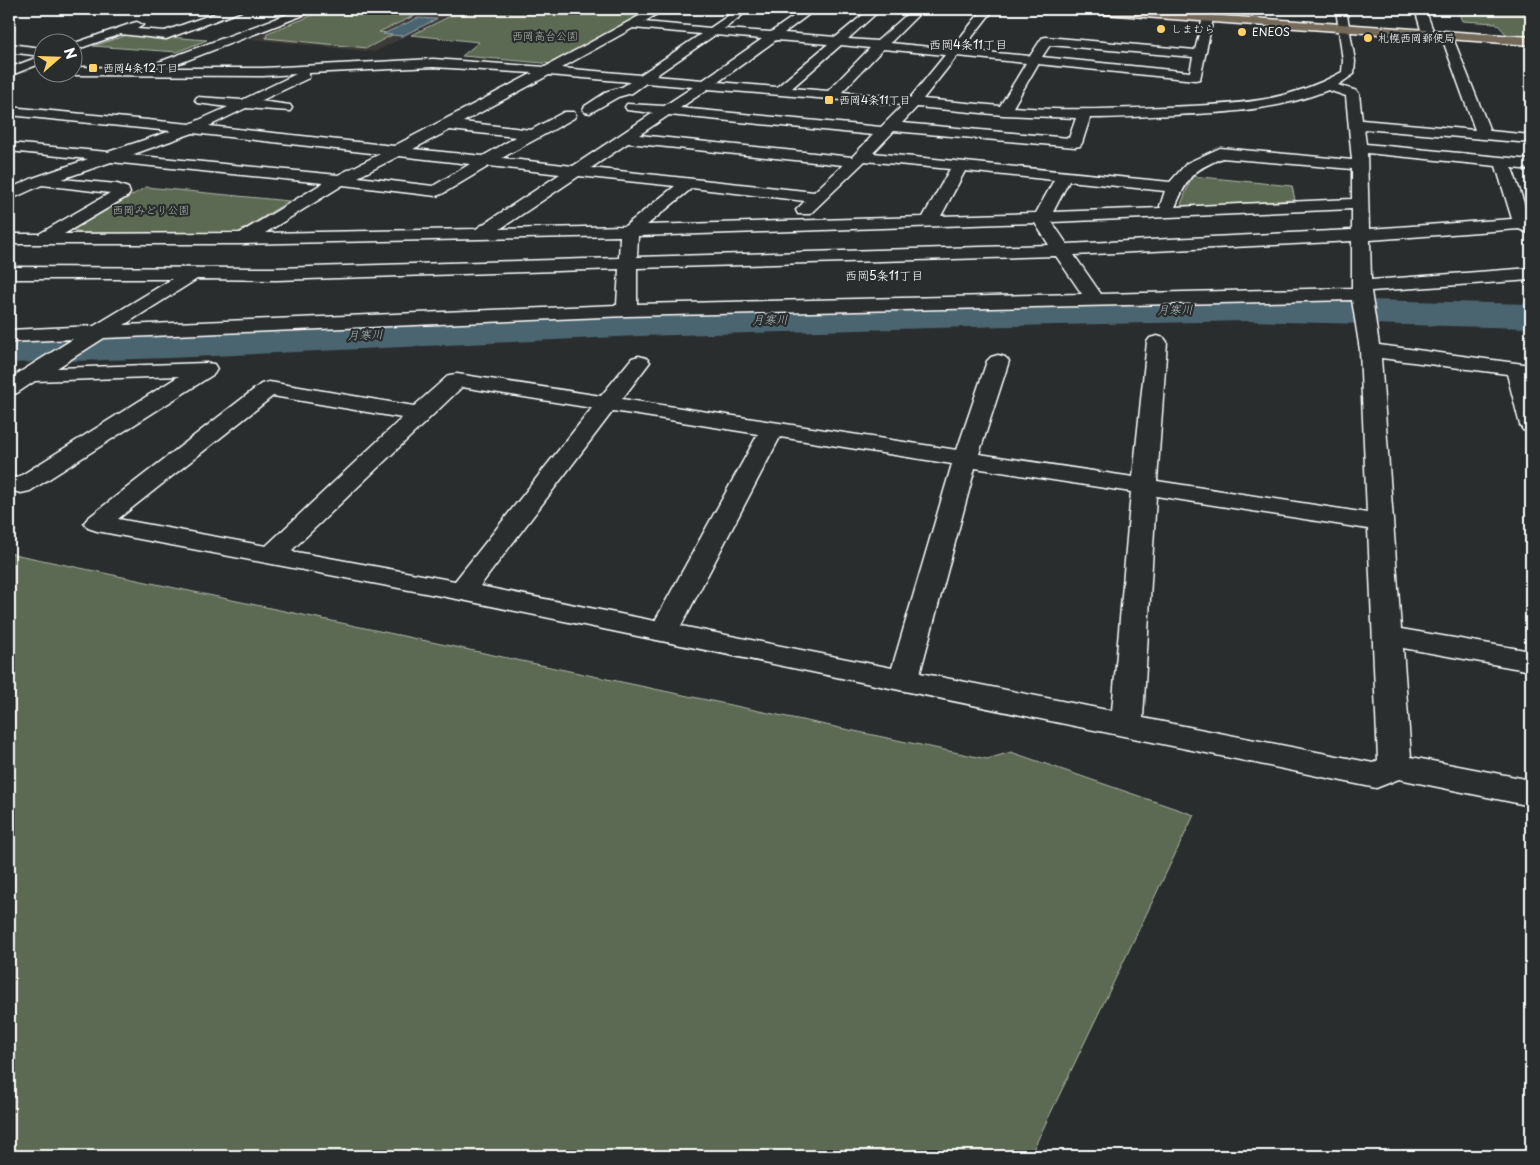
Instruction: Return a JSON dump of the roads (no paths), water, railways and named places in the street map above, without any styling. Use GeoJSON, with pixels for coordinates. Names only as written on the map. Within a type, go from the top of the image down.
{"type":"FeatureCollection","features":[{"type":"Feature","properties":{"kind":"main road"},"geometry":{"type":"LineString","coordinates":[[1076,9],[1210,13],[1343,27],[1531,41]]}},
{"type":"Feature","properties":{"kind":"street"},"geometry":{"type":"LineString","coordinates":[[166,35],[237,9]]}},
{"type":"Feature","properties":{"kind":"street"},"geometry":{"type":"LineString","coordinates":[[148,71],[310,9]]}},
{"type":"Feature","properties":{"kind":"street"},"geometry":{"type":"LineString","coordinates":[[9,388],[26,373],[89,338],[192,275],[241,240],[340,180],[448,125],[660,9]]}},
{"type":"Feature","properties":{"kind":"street"},"geometry":{"type":"LineString","coordinates":[[590,109],[642,79],[745,9]]}},
{"type":"Feature","properties":{"kind":"street"},"geometry":{"type":"LineString","coordinates":[[480,234],[706,85],[811,9]]}},
{"type":"Feature","properties":{"kind":"street"},"geometry":{"type":"LineString","coordinates":[[780,91],[836,41],[876,9]]}},
{"type":"Feature","properties":{"kind":"street"},"geometry":{"type":"LineString","coordinates":[[831,96],[878,47],[919,9]]}},
{"type":"Feature","properties":{"kind":"street"},"geometry":{"type":"LineString","coordinates":[[788,226],[859,159],[913,103],[989,9]]}},
{"type":"Feature","properties":{"kind":"street"},"geometry":{"type":"LineString","coordinates":[[82,71],[314,70],[433,63],[548,71],[1003,111],[1084,115],[1248,107],[1301,98],[1329,86],[1348,74],[1349,60],[1342,9]]}},
{"type":"Feature","properties":{"kind":"street"},"geometry":{"type":"LineString","coordinates":[[1420,9],[1428,33]]}},
{"type":"Feature","properties":{"kind":"street"},"geometry":{"type":"LineString","coordinates":[[633,25],[836,41],[878,47],[1195,76],[1210,13]]}},
{"type":"Feature","properties":{"kind":"street"},"geometry":{"type":"LineString","coordinates":[[82,45],[147,21]]}},
{"type":"Feature","properties":{"kind":"street"},"geometry":{"type":"LineString","coordinates":[[121,31],[232,40]]}},
{"type":"Feature","properties":{"kind":"street"},"geometry":{"type":"LineString","coordinates":[[1447,35],[1484,134]]}},
{"type":"Feature","properties":{"kind":"street"},"geometry":{"type":"LineString","coordinates":[[1003,111],[1046,41],[1200,54]]}},
{"type":"Feature","properties":{"kind":"street"},"geometry":{"type":"LineString","coordinates":[[9,48],[32,51]]}},
{"type":"Feature","properties":{"kind":"street"},"geometry":{"type":"LineString","coordinates":[[9,72],[32,63]]}},
{"type":"Feature","properties":{"kind":"street"},"geometry":{"type":"LineString","coordinates":[[9,195],[39,181],[192,128],[314,70]]}},
{"type":"Feature","properties":{"kind":"street"},"geometry":{"type":"LineString","coordinates":[[9,72],[32,72]]}},
{"type":"Feature","properties":{"kind":"street"},"geometry":{"type":"LineString","coordinates":[[528,82],[556,85]]}},
{"type":"Feature","properties":{"kind":"street"},"geometry":{"type":"LineString","coordinates":[[1329,86],[1352,94],[1357,124],[1363,294],[1369,343],[1395,766]]}},
{"type":"Feature","properties":{"kind":"street"},"geometry":{"type":"LineString","coordinates":[[593,89],[620,92]]}},
{"type":"Feature","properties":{"kind":"street"},"geometry":{"type":"LineString","coordinates":[[202,100],[285,108]]}},
{"type":"Feature","properties":{"kind":"street"},"geometry":{"type":"LineString","coordinates":[[632,107],[1075,143],[1084,115]]}},
{"type":"Feature","properties":{"kind":"street"},"geometry":{"type":"LineString","coordinates":[[9,111],[399,150],[817,197]]}},
{"type":"Feature","properties":{"kind":"street"},"geometry":{"type":"LineString","coordinates":[[448,125],[530,134],[540,132],[569,115]]}},
{"type":"Feature","properties":{"kind":"street"},"geometry":{"type":"LineString","coordinates":[[1357,124],[1531,139]]}},
{"type":"Feature","properties":{"kind":"street"},"geometry":{"type":"LineString","coordinates":[[9,147],[436,191],[530,134]]}},
{"type":"Feature","properties":{"kind":"street"},"geometry":{"type":"LineString","coordinates":[[625,138],[1174,188]]}},
{"type":"Feature","properties":{"kind":"street"},"geometry":{"type":"LineString","coordinates":[[1359,148],[1531,165]]}},
{"type":"Feature","properties":{"kind":"street"},"geometry":{"type":"LineString","coordinates":[[1166,214],[1174,188],[1186,170],[1204,159],[1220,153],[1359,165]]}},
{"type":"Feature","properties":{"kind":"street"},"geometry":{"type":"LineString","coordinates":[[9,273],[192,275],[628,264],[1062,250],[1528,225],[1503,163]]}},
{"type":"Feature","properties":{"kind":"street"},"geometry":{"type":"LineString","coordinates":[[928,222],[959,167]]}},
{"type":"Feature","properties":{"kind":"street"},"geometry":{"type":"LineString","coordinates":[[1041,219],[1063,177]]}},
{"type":"Feature","properties":{"kind":"street"},"geometry":{"type":"LineString","coordinates":[[9,178],[122,191],[118,196],[42,239]]}},
{"type":"Feature","properties":{"kind":"street"},"geometry":{"type":"LineString","coordinates":[[627,310],[629,231],[690,182]]}},
{"type":"Feature","properties":{"kind":"street"},"geometry":{"type":"LineString","coordinates":[[9,239],[241,240],[629,231],[1041,219],[1360,204]]}},
{"type":"Feature","properties":{"kind":"street"},"geometry":{"type":"LineString","coordinates":[[1041,219],[1095,300]]}},
{"type":"Feature","properties":{"kind":"street"},"geometry":{"type":"LineString","coordinates":[[9,336],[89,338],[627,310],[1363,294],[1531,274]]}},
{"type":"Feature","properties":{"kind":"street"},"geometry":{"type":"LineString","coordinates":[[1127,726],[1144,486],[1157,342]]}},
{"type":"Feature","properties":{"kind":"street"},"geometry":{"type":"LineString","coordinates":[[1369,343],[1523,370],[1531,425]]}},
{"type":"Feature","properties":{"kind":"street"},"geometry":{"type":"LineString","coordinates":[[903,681],[966,458],[998,361]]}},
{"type":"Feature","properties":{"kind":"street"},"geometry":{"type":"LineString","coordinates":[[462,591],[639,362]]}},
{"type":"Feature","properties":{"kind":"street"},"geometry":{"type":"LineString","coordinates":[[9,484],[21,486],[206,369],[26,373]]}},
{"type":"Feature","properties":{"kind":"street"},"geometry":{"type":"LineString","coordinates":[[272,555],[457,380],[1380,523]]}},
{"type":"Feature","properties":{"kind":"street"},"geometry":{"type":"LineString","coordinates":[[419,414],[269,389],[97,523],[462,591],[1376,776],[1395,766],[1531,793]]}},
{"type":"Feature","properties":{"kind":"street"},"geometry":{"type":"LineString","coordinates":[[664,631],[773,428]]}},
{"type":"Feature","properties":{"kind":"street"},"geometry":{"type":"LineString","coordinates":[[1387,636],[1531,660]]}},
{"type":"Feature","properties":{"kind":"water"},"geometry":{"type":"Polygon","coordinates":[[[418,18],[437,19],[402,36],[383,34],[418,18]]]}},
{"type":"Feature","properties":{"kind":"waterway","name":"月寒川"},"geometry":{"type":"LineString","coordinates":[[9,350],[169,345],[638,323],[1007,314],[1247,309],[1531,316]]}},
{"type":"Feature","properties":{"kind":"place","name":"しまむら"},"geometry":{"type":"Point","coordinates":[1161,29]}},
{"type":"Feature","properties":{"kind":"place","name":"ENEOS"},"geometry":{"type":"Point","coordinates":[1242,32]}},
{"type":"Feature","properties":{"kind":"place","name":"札幌西岡郵便局"},"geometry":{"type":"Point","coordinates":[1368,38]}},
{"type":"Feature","properties":{"kind":"place","name":"西岡4条12丁目"},"geometry":{"type":"Point","coordinates":[93,68]}},
{"type":"Feature","properties":{"kind":"place","name":"西岡4条11丁目"},"geometry":{"type":"Point","coordinates":[829,100]}},
{"type":"Feature","properties":{"kind":"district","name":"西岡4条11丁目"},"geometry":{"type":"Point","coordinates":[968,45]}},
{"type":"Feature","properties":{"kind":"district","name":"西岡5条11丁目"},"geometry":{"type":"Point","coordinates":[884,276]}},
{"type":"Feature","properties":{"kind":"park label","name":"西岡高台公園"},"geometry":{"type":"Point","coordinates":[545,36]}},
{"type":"Feature","properties":{"kind":"park label","name":"西岡みどり公園"},"geometry":{"type":"Point","coordinates":[151,210]}}]}
